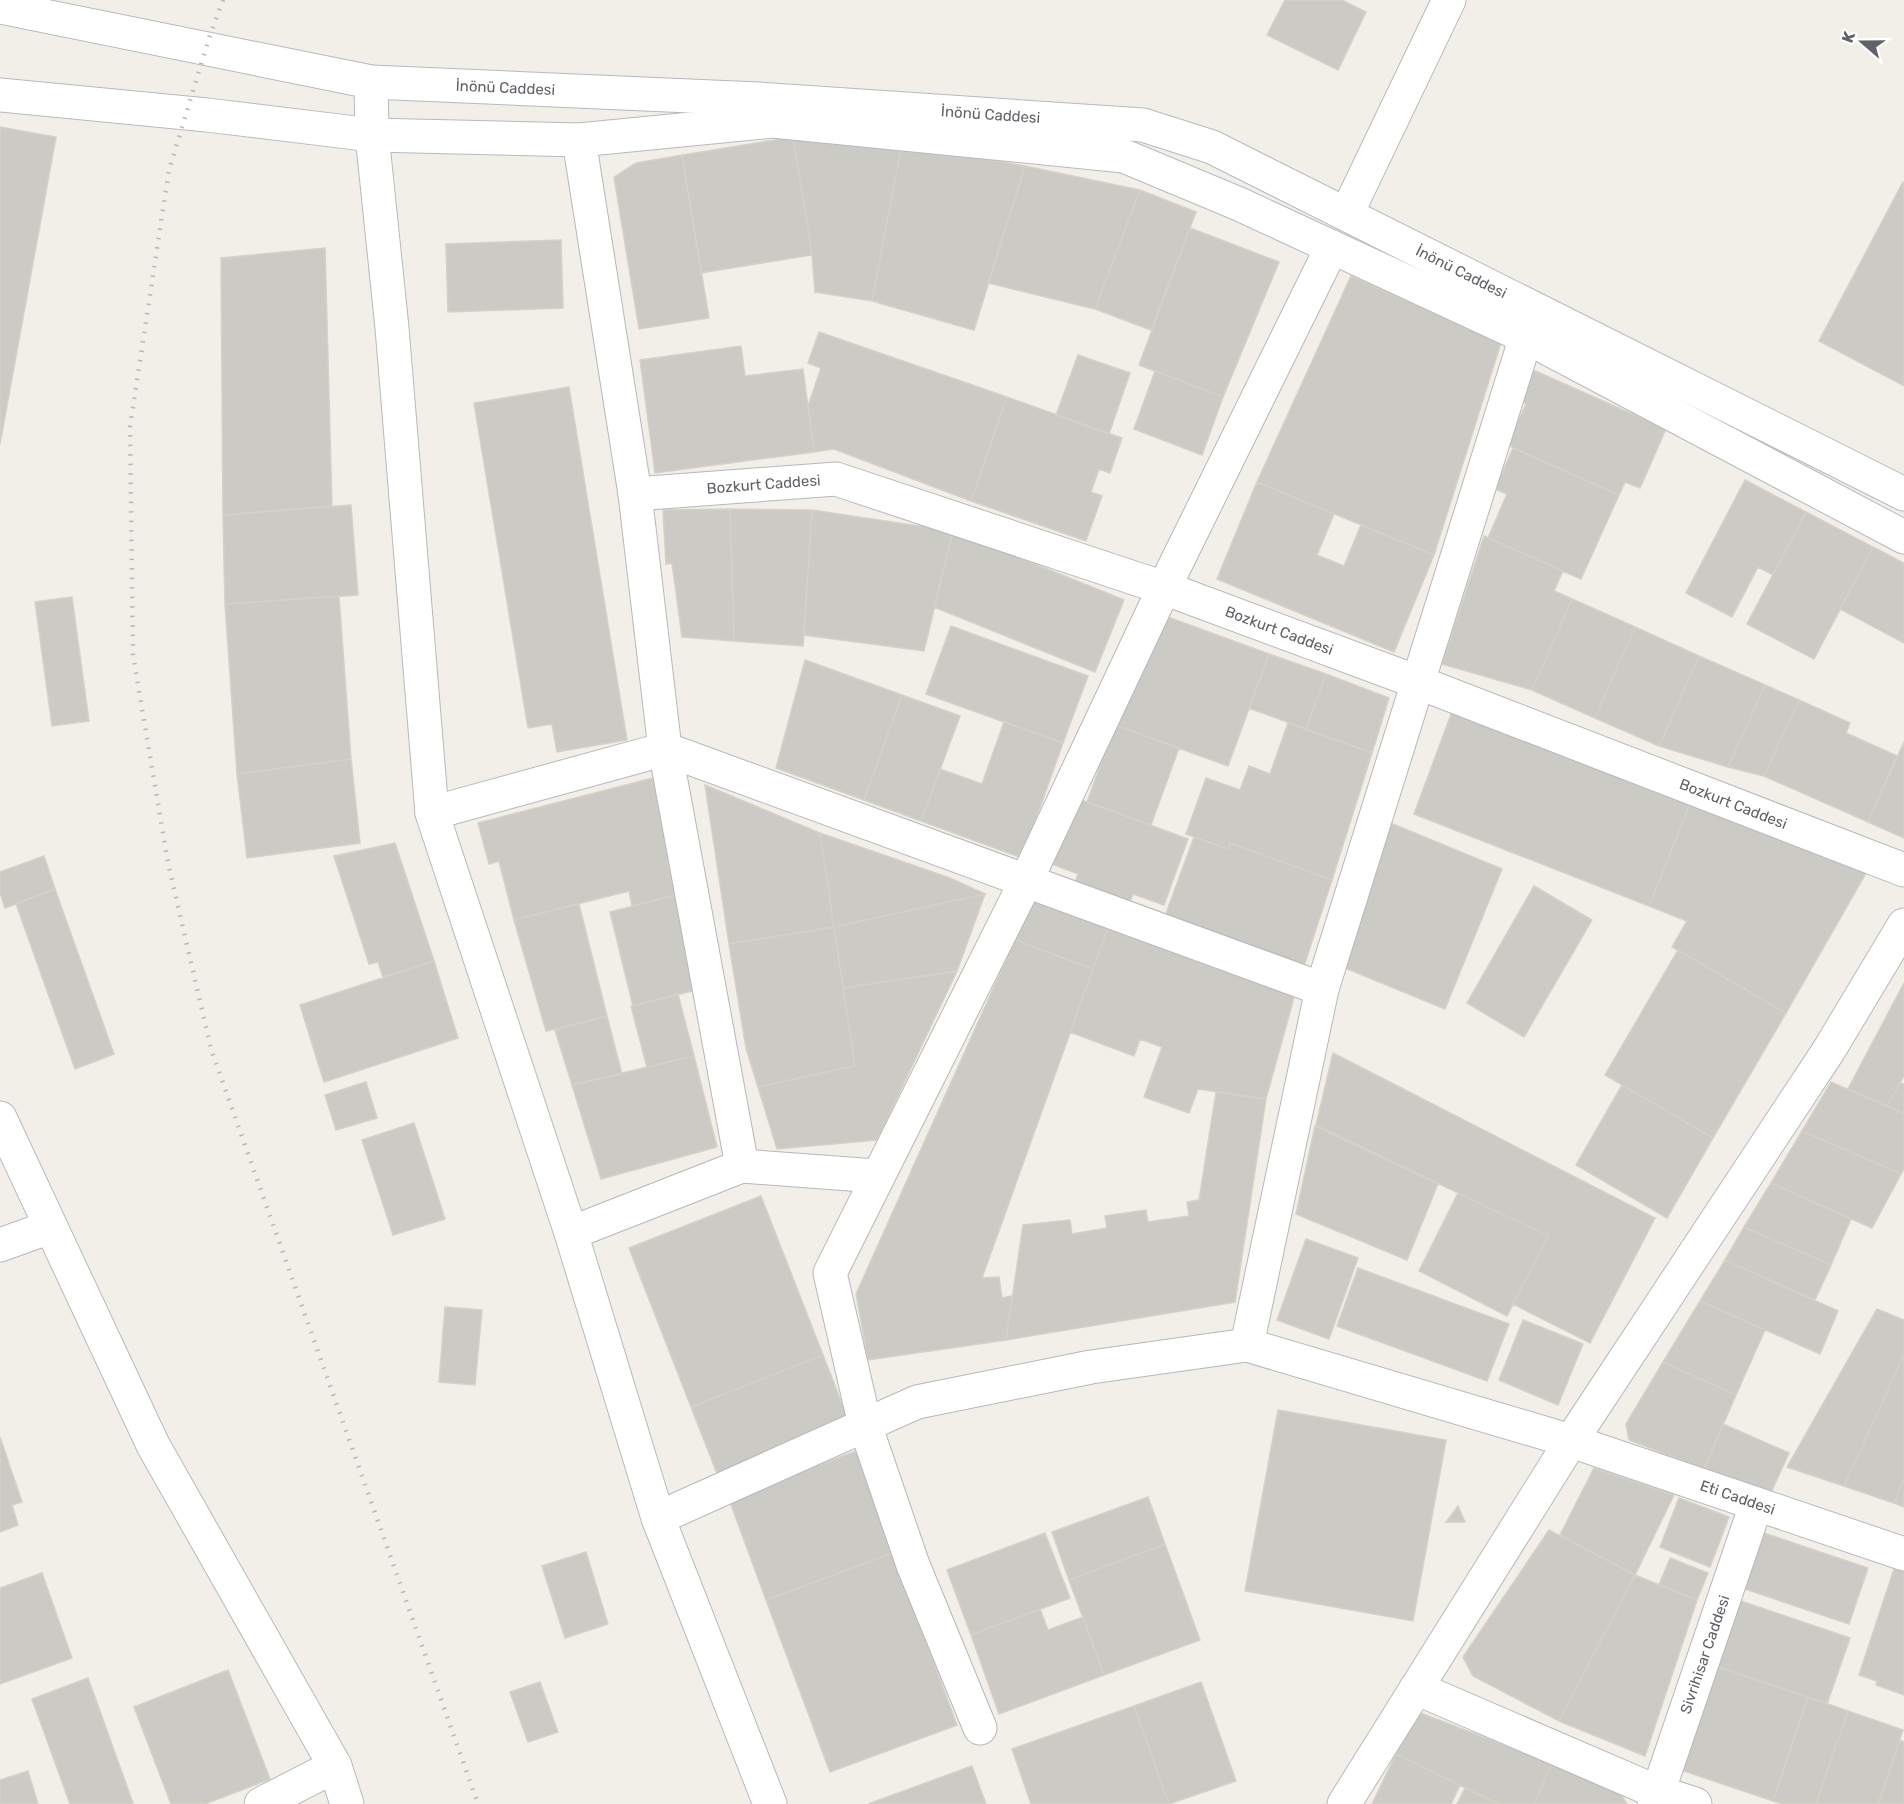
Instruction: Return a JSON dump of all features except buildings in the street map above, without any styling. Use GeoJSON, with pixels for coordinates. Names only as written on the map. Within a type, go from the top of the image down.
{"type":"FeatureCollection","features":[{"type":"Feature","properties":{"kind":"street"},"geometry":{"type":"LineString","coordinates":[[1347,213],[1449,0]]}},
{"type":"Feature","properties":{"kind":"street","name":"İnönü Caddesi"},"geometry":{"type":"LineString","coordinates":[[0,7],[371,82],[758,99],[1143,125],[1212,147],[1904,494]]}},
{"type":"Feature","properties":{"kind":"street"},"geometry":{"type":"LineString","coordinates":[[371,82],[372,135],[392,328],[432,813],[571,1233],[658,1518],[770,1804]]}},
{"type":"Feature","properties":{"kind":"street","name":"İnönü Caddesi"},"geometry":{"type":"LineString","coordinates":[[0,96],[207,115],[372,135],[579,140],[773,121],[1124,156],[1239,204],[1526,337],[1904,537]]}},
{"type":"Feature","properties":{"kind":"street"},"geometry":{"type":"LineString","coordinates":[[579,140],[635,494],[665,749],[742,1166]]}},
{"type":"Feature","properties":{"kind":"street"},"geometry":{"type":"LineString","coordinates":[[980,1728],[914,1565],[865,1425],[830,1274],[876,1176],[1026,881],[1164,588],[1332,247]]}},
{"type":"Feature","properties":{"kind":"street"},"geometry":{"type":"LineString","coordinates":[[658,1518],[917,1402],[1091,1367],[1247,1345],[1322,989],[1420,682],[1526,337]]}},
{"type":"Feature","properties":{"kind":"street","name":"Bozkurt Caddesi"},"geometry":{"type":"LineString","coordinates":[[635,494],[836,479],[1164,588],[1420,682],[1904,870]]}},
{"type":"Feature","properties":{"kind":"street"},"geometry":{"type":"LineString","coordinates":[[432,813],[665,749],[1322,989]]}},
{"type":"Feature","properties":{"kind":"street"},"geometry":{"type":"LineString","coordinates":[[1344,1804],[1571,1441],[1829,1050],[1904,926]]}},
{"type":"Feature","properties":{"kind":"street"},"geometry":{"type":"LineString","coordinates":[[0,1118],[153,1445],[335,1766],[347,1804]]}},
{"type":"Feature","properties":{"kind":"street"},"geometry":{"type":"LineString","coordinates":[[571,1233],[742,1166],[876,1176]]}},
{"type":"Feature","properties":{"kind":"street"},"geometry":{"type":"LineString","coordinates":[[0,1245],[50,1227]]}},
{"type":"Feature","properties":{"kind":"street","name":"Eti Caddesi"},"geometry":{"type":"LineString","coordinates":[[1247,1345],[1571,1441],[1904,1554]]}},
{"type":"Feature","properties":{"kind":"street","name":"Sivrihisar Caddesi"},"geometry":{"type":"LineString","coordinates":[[1656,1798],[1755,1505]]}},
{"type":"Feature","properties":{"kind":"street"},"geometry":{"type":"LineString","coordinates":[[1416,1688],[1656,1798],[1695,1804]]}},
{"type":"Feature","properties":{"kind":"street"},"geometry":{"type":"LineString","coordinates":[[261,1804],[335,1766]]}},
{"type":"Feature","properties":{"kind":"railway"},"geometry":{"type":"LineString","coordinates":[[223,0],[169,170],[130,427],[133,655],[168,863],[211,1049],[478,1804]]}}]}
